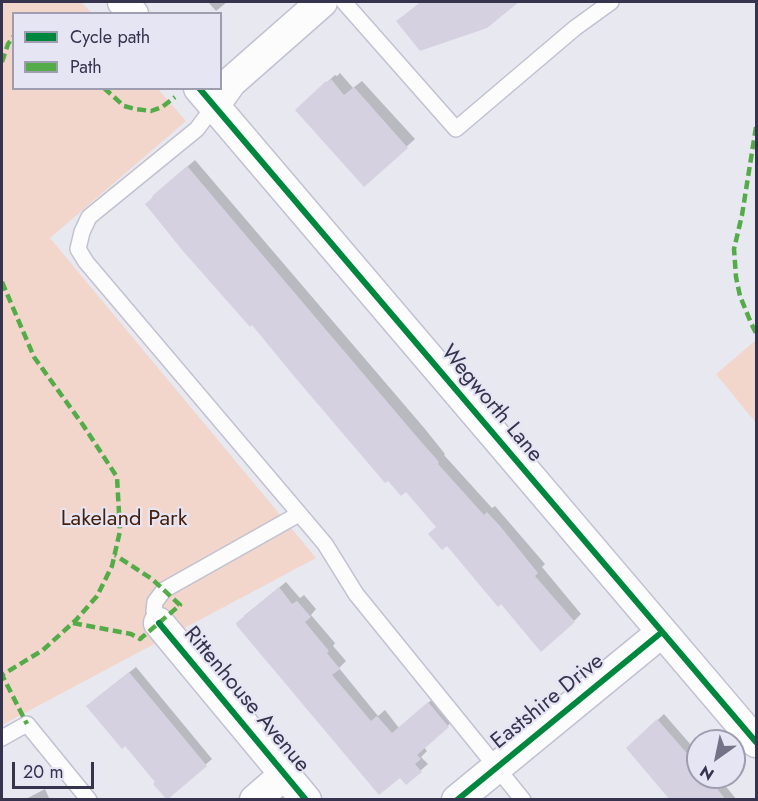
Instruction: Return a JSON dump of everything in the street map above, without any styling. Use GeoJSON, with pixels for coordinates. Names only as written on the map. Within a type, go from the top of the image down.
{"type":"FeatureCollection","features":[{"type":"Feature","properties":{"kind":"street"},"geometry":{"type":"LineString","coordinates":[[222,88],[322,2]]}},
{"type":"Feature","properties":{"kind":"street","name":"Wegworth Lane"},"geometry":{"type":"LineString","coordinates":[[207,97],[756,742]]}},
{"type":"Feature","properties":{"kind":"street","name":"Rittenhouse Avenue"},"geometry":{"type":"LineString","coordinates":[[159,623],[306,800]]}},
{"type":"Feature","properties":{"kind":"street","name":"Eastshire Drive"},"geometry":{"type":"LineString","coordinates":[[457,800],[662,632]]}},
{"type":"Feature","properties":{"kind":"street"},"geometry":{"type":"LineString","coordinates":[[255,800],[285,774]]}},
{"type":"Feature","properties":{"kind":"lane"},"geometry":{"type":"LineString","coordinates":[[344,2],[456,129],[575,28],[612,2]]}},
{"type":"Feature","properties":{"kind":"lane"},"geometry":{"type":"LineString","coordinates":[[207,97],[197,129],[89,217],[78,249],[86,262],[325,544],[356,594],[523,800]]}},
{"type":"Feature","properties":{"kind":"lane"},"geometry":{"type":"LineString","coordinates":[[159,623],[154,611],[155,602],[164,590],[299,514]]}},
{"type":"Feature","properties":{"kind":"lane"},"geometry":{"type":"LineString","coordinates":[[2,738],[27,724],[89,800]]}},
{"type":"Feature","properties":{"kind":"green space","name":"Lakeland Park"},"geometry":{"type":"Polygon","coordinates":[[[2,2],[81,2],[91,12],[12,12],[12,90],[159,90],[186,121],[50,238],[316,558],[2,725],[2,2]]]}},
{"type":"Feature","properties":{"kind":"green space"},"geometry":{"type":"Polygon","coordinates":[[[756,340],[756,423],[716,374],[756,340]]]}},
{"type":"Feature","properties":{"kind":"building"},"geometry":{"type":"Polygon","coordinates":[[[421,2],[519,2],[487,28],[420,51],[396,21],[421,2]]]}},
{"type":"Feature","properties":{"kind":"building"},"geometry":{"type":"Polygon","coordinates":[[[331,79],[344,95],[354,87],[408,148],[364,187],[295,110],[331,79]]]}},
{"type":"Feature","properties":{"kind":"building"},"geometry":{"type":"Polygon","coordinates":[[[187,166],[439,462],[438,464],[484,515],[487,512],[500,526],[538,573],[535,576],[575,622],[541,652],[501,604],[498,607],[447,546],[442,550],[428,534],[436,527],[406,492],[401,496],[388,481],[385,483],[252,325],[250,327],[145,204],[187,166]]]}},
{"type":"Feature","properties":{"kind":"building"},"geometry":{"type":"Polygon","coordinates":[[[279,587],[292,604],[297,601],[311,617],[305,622],[329,651],[327,653],[340,669],[332,675],[371,721],[377,716],[392,733],[428,702],[449,727],[417,755],[421,759],[415,764],[422,772],[406,785],[400,778],[379,795],[237,626],[236,623],[279,587]]]}},
{"type":"Feature","properties":{"kind":"building"},"geometry":{"type":"Polygon","coordinates":[[[129,672],[207,766],[167,800],[125,746],[122,749],[86,706],[129,672]]]}},
{"type":"Feature","properties":{"kind":"building"},"geometry":{"type":"Polygon","coordinates":[[[657,719],[686,752],[686,789],[717,789],[726,800],[670,800],[626,748],[657,719]]]}},
{"type":"Feature","properties":{"kind":"marked path"},"geometry":{"type":"LineString","coordinates":[[2,62],[12,39]]}},
{"type":"Feature","properties":{"kind":"marked path"},"geometry":{"type":"LineString","coordinates":[[106,90],[124,106],[151,111],[162,107],[175,97]]}},
{"type":"Feature","properties":{"kind":"marked path"},"geometry":{"type":"LineString","coordinates":[[756,127],[742,215],[734,249],[740,296],[756,333]]}},
{"type":"Feature","properties":{"kind":"marked path"},"geometry":{"type":"LineString","coordinates":[[2,282],[34,357],[117,477],[120,531],[112,566],[97,596],[76,620],[43,650],[2,675],[27,724]]}},
{"type":"Feature","properties":{"kind":"marked path"},"geometry":{"type":"LineString","coordinates":[[73,623],[131,634],[140,639],[180,605],[152,579],[115,555]]}},
{"type":"Feature","properties":{"kind":"cycle path"},"geometry":{"type":"LineString","coordinates":[[201,90],[756,742]]}},
{"type":"Feature","properties":{"kind":"cycle path"},"geometry":{"type":"LineString","coordinates":[[159,623],[306,800]]}},
{"type":"Feature","properties":{"kind":"cycle path"},"geometry":{"type":"LineString","coordinates":[[457,800],[662,632]]}}]}
